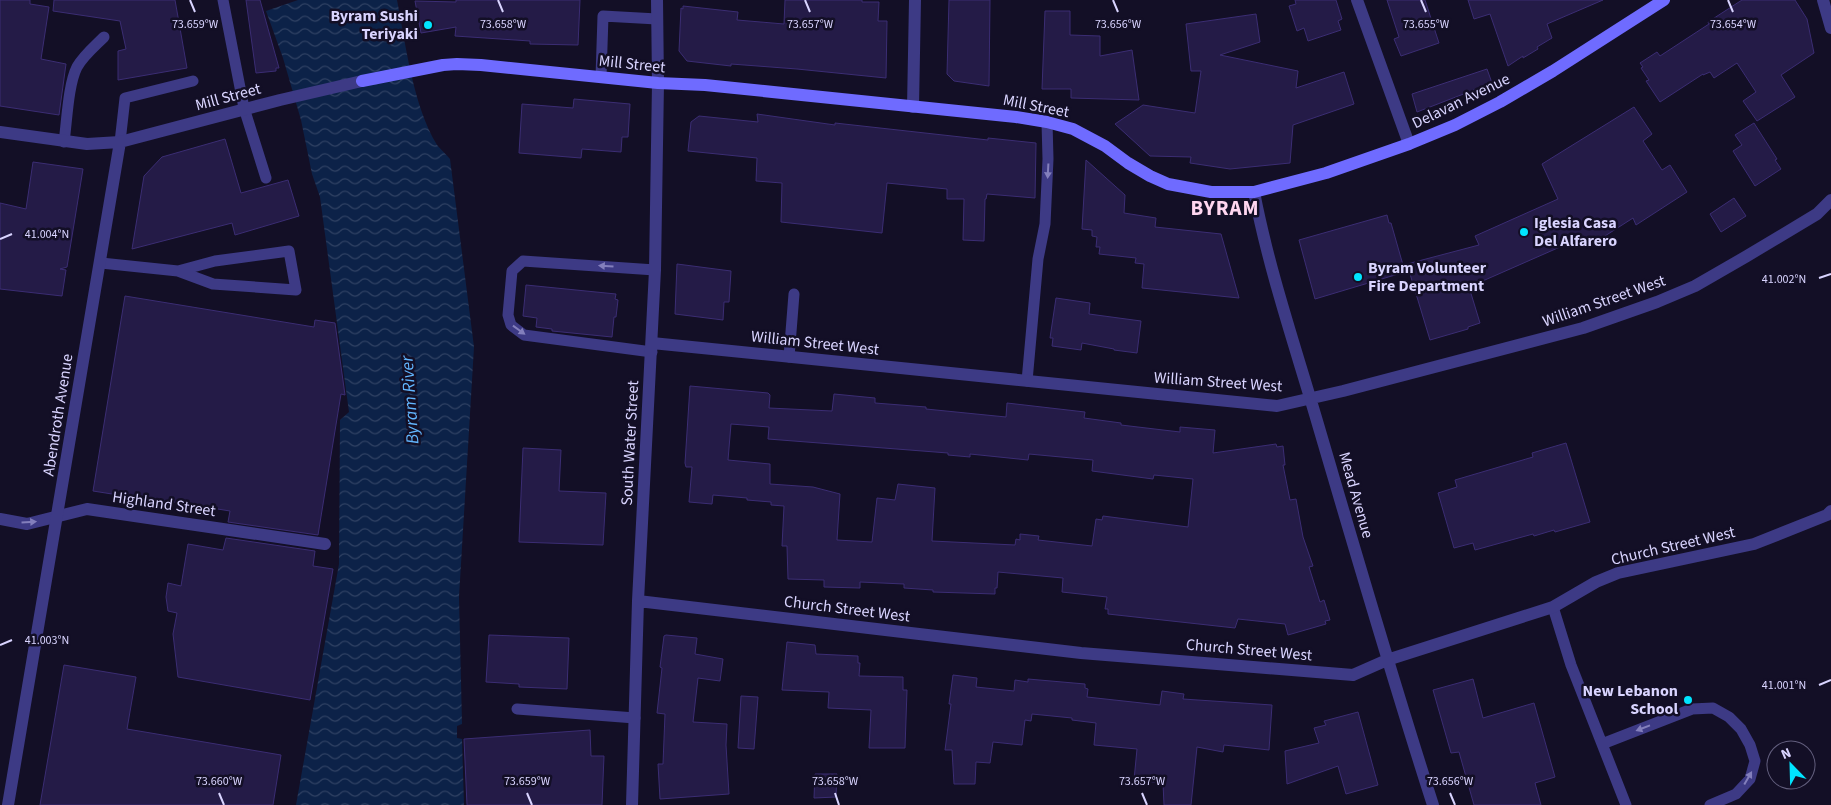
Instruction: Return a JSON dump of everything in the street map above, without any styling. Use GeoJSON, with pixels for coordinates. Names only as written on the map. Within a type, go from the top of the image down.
{"type":"FeatureCollection","features":[{"type":"Feature","properties":{"kind":"main road","name":"Delavan Avenue"},"geometry":{"type":"LineString","coordinates":[[1254,192],[1326,173],[1409,144],[1455,125],[1500,102],[1553,71],[1664,0]]}},
{"type":"Feature","properties":{"kind":"main road","name":"Mill Street"},"geometry":{"type":"LineString","coordinates":[[362,82],[443,65],[481,65],[658,84],[705,85],[1016,117],[1073,129],[1092,138],[1150,176],[1168,184],[1212,192],[1254,192]]}},
{"type":"Feature","properties":{"kind":"street","name":"South Water Street"},"geometry":{"type":"LineString","coordinates":[[632,805],[638,601],[655,270],[658,84],[657,0]]}},
{"type":"Feature","properties":{"kind":"street"},"geometry":{"type":"LineString","coordinates":[[913,106],[915,0]]}},
{"type":"Feature","properties":{"kind":"street"},"geometry":{"type":"LineString","coordinates":[[1357,0],[1409,144]]}},
{"type":"Feature","properties":{"kind":"street"},"geometry":{"type":"LineString","coordinates":[[1823,0],[1831,28]]}},
{"type":"Feature","properties":{"kind":"street","name":"Mill Street"},"geometry":{"type":"LineString","coordinates":[[0,132],[87,144],[120,142],[244,108],[362,82]]}},
{"type":"Feature","properties":{"kind":"street","name":"Abendroth Avenue"},"geometry":{"type":"LineString","coordinates":[[8,805],[120,142]]}},
{"type":"Feature","properties":{"kind":"street","name":"Mead Avenue"},"geometry":{"type":"LineString","coordinates":[[1254,192],[1262,232],[1310,399],[1387,660],[1433,805]]}},
{"type":"Feature","properties":{"kind":"street","name":"William Street West"},"geometry":{"type":"LineString","coordinates":[[652,347],[789,357],[1277,406],[1583,328],[1657,302],[1695,286],[1747,256],[1817,214],[1831,200]]}},
{"type":"Feature","properties":{"kind":"street","name":"Highland Street"},"geometry":{"type":"LineString","coordinates":[[0,519],[28,524],[87,508],[325,544]]}},
{"type":"Feature","properties":{"kind":"street","name":"Church Street West"},"geometry":{"type":"LineString","coordinates":[[638,601],[1081,652],[1353,675],[1387,660],[1553,606],[1618,572],[1754,544],[1827,515],[1831,510]]}},
{"type":"Feature","properties":{"kind":"lane"},"geometry":{"type":"LineString","coordinates":[[223,0],[244,108],[266,178]]}},
{"type":"Feature","properties":{"kind":"lane"},"geometry":{"type":"LineString","coordinates":[[601,77],[603,16],[657,19]]}},
{"type":"Feature","properties":{"kind":"lane"},"geometry":{"type":"LineString","coordinates":[[64,142],[71,90],[77,67],[89,51],[104,37]]}},
{"type":"Feature","properties":{"kind":"lane","name":"Abendroth Avenue"},"geometry":{"type":"LineString","coordinates":[[120,142],[125,98],[193,81]]}},
{"type":"Feature","properties":{"kind":"lane"},"geometry":{"type":"LineString","coordinates":[[1027,381],[1038,259],[1045,224],[1048,159],[1047,122]]}},
{"type":"Feature","properties":{"kind":"lane"},"geometry":{"type":"LineString","coordinates":[[100,263],[178,271],[213,284],[296,290],[289,251],[215,261],[178,271]]}},
{"type":"Feature","properties":{"kind":"lane"},"geometry":{"type":"LineString","coordinates":[[652,347],[524,335],[511,325],[508,315],[512,271],[524,261],[655,270]]}},
{"type":"Feature","properties":{"kind":"lane"},"geometry":{"type":"LineString","coordinates":[[789,357],[794,294]]}},
{"type":"Feature","properties":{"kind":"lane"},"geometry":{"type":"LineString","coordinates":[[1553,606],[1571,665],[1626,805]]}},
{"type":"Feature","properties":{"kind":"lane"},"geometry":{"type":"LineString","coordinates":[[1602,744],[1692,709],[1713,708],[1730,717],[1746,737],[1755,761],[1750,779],[1736,794],[1710,805]]}},
{"type":"Feature","properties":{"kind":"lane"},"geometry":{"type":"LineString","coordinates":[[517,710],[635,718]]}},
{"type":"Feature","properties":{"kind":"water","name":"Byram River"},"geometry":{"type":"Polygon","coordinates":[[[298,0],[397,0],[411,75],[422,112],[437,145],[450,159],[474,347],[459,597],[462,724],[457,726],[457,738],[462,739],[464,805],[296,805],[339,564],[340,420],[349,412],[320,197],[312,174],[301,120],[283,58],[266,11],[298,0]]]}},
{"type":"Feature","properties":{"kind":"building"},"geometry":{"type":"Polygon","coordinates":[[[0,0],[30,0],[30,4],[49,7],[41,59],[66,64],[59,115],[0,106],[0,0]]]}},
{"type":"Feature","properties":{"kind":"building"},"geometry":{"type":"Polygon","coordinates":[[[54,0],[175,0],[187,68],[118,80],[118,51],[126,49],[120,21],[53,11],[54,0]]]}},
{"type":"Feature","properties":{"kind":"building"},"geometry":{"type":"Polygon","coordinates":[[[246,0],[260,0],[279,68],[276,68],[276,71],[256,73],[246,0]]]}},
{"type":"Feature","properties":{"kind":"building"},"geometry":{"type":"Polygon","coordinates":[[[456,0],[580,0],[578,45],[530,44],[530,41],[455,36],[456,27],[421,33],[415,1],[456,2],[456,0]]]}},
{"type":"Feature","properties":{"kind":"building"},"geometry":{"type":"Polygon","coordinates":[[[785,0],[862,0],[862,2],[879,2],[878,21],[887,21],[886,78],[687,61],[679,51],[681,8],[683,9],[683,6],[738,12],[737,20],[784,24],[785,0]]]}},
{"type":"Feature","properties":{"kind":"building"},"geometry":{"type":"Polygon","coordinates":[[[949,0],[990,0],[989,86],[954,81],[947,74],[949,0]]]}},
{"type":"Feature","properties":{"kind":"building"},"geometry":{"type":"Polygon","coordinates":[[[1295,0],[1336,0],[1342,19],[1338,21],[1341,30],[1308,41],[1304,28],[1297,31],[1289,6],[1296,4],[1295,0]]]}},
{"type":"Feature","properties":{"kind":"building"},"geometry":{"type":"Polygon","coordinates":[[[1387,0],[1425,0],[1439,43],[1401,56],[1394,39],[1399,37],[1387,0]]]}},
{"type":"Feature","properties":{"kind":"building"},"geometry":{"type":"Polygon","coordinates":[[[1468,0],[1603,0],[1547,24],[1552,38],[1537,47],[1538,49],[1508,66],[1490,14],[1474,19],[1468,0]]]}},
{"type":"Feature","properties":{"kind":"building"},"geometry":{"type":"Polygon","coordinates":[[[1742,0],[1795,0],[1807,19],[1814,53],[1781,75],[1795,97],[1757,121],[1743,101],[1756,92],[1737,63],[1714,78],[1710,72],[1703,74],[1660,102],[1646,81],[1649,80],[1640,63],[1657,52],[1660,56],[1742,0]]]}},
{"type":"Feature","properties":{"kind":"building"},"geometry":{"type":"Polygon","coordinates":[[[1045,11],[1070,11],[1070,35],[1100,36],[1100,56],[1132,50],[1139,100],[1071,98],[1071,89],[1042,89],[1045,11]]]}},
{"type":"Feature","properties":{"kind":"building"},"geometry":{"type":"Polygon","coordinates":[[[1256,14],[1260,42],[1220,55],[1298,71],[1296,88],[1344,72],[1354,104],[1293,125],[1290,163],[1230,169],[1190,163],[1191,157],[1150,156],[1115,124],[1143,105],[1195,113],[1201,71],[1191,71],[1186,24],[1256,14]]]}},
{"type":"Feature","properties":{"kind":"building"},"geometry":{"type":"Polygon","coordinates":[[[1487,69],[1492,83],[1417,112],[1412,94],[1487,69]]]}},
{"type":"Feature","properties":{"kind":"building"},"geometry":{"type":"Polygon","coordinates":[[[574,99],[630,104],[628,137],[622,137],[621,152],[582,149],[581,158],[519,153],[522,104],[573,108],[574,99]]]}},
{"type":"Feature","properties":{"kind":"building"},"geometry":{"type":"Polygon","coordinates":[[[1634,107],[1652,134],[1643,141],[1662,170],[1670,165],[1687,192],[1636,225],[1633,218],[1594,243],[1585,236],[1469,287],[1480,323],[1468,327],[1468,329],[1430,340],[1407,264],[1479,245],[1475,236],[1558,199],[1542,164],[1634,107]]]}},
{"type":"Feature","properties":{"kind":"building"},"geometry":{"type":"Polygon","coordinates":[[[757,114],[835,125],[835,123],[988,140],[988,138],[1036,143],[1035,198],[987,194],[985,199],[984,241],[963,240],[964,199],[947,199],[947,189],[887,183],[882,233],[781,222],[782,183],[756,181],[757,158],[688,151],[691,122],[699,116],[758,122],[757,114]]]}},
{"type":"Feature","properties":{"kind":"building"},"geometry":{"type":"Polygon","coordinates":[[[1754,123],[1777,159],[1775,160],[1781,169],[1755,186],[1733,151],[1742,145],[1735,135],[1754,123]]]}},
{"type":"Feature","properties":{"kind":"building"},"geometry":{"type":"Polygon","coordinates":[[[225,139],[241,193],[288,180],[299,216],[235,235],[232,223],[132,249],[144,176],[162,157],[225,139]]]}},
{"type":"Feature","properties":{"kind":"building"},"geometry":{"type":"Polygon","coordinates":[[[1086,160],[1125,195],[1124,213],[1156,218],[1155,227],[1221,234],[1239,298],[1142,288],[1144,264],[1135,263],[1136,258],[1099,254],[1100,247],[1096,247],[1097,237],[1092,236],[1092,230],[1082,229],[1086,160]]]}},
{"type":"Feature","properties":{"kind":"building"},"geometry":{"type":"Polygon","coordinates":[[[33,162],[83,169],[67,267],[60,269],[66,270],[62,296],[0,289],[0,203],[26,209],[33,162]]]}},
{"type":"Feature","properties":{"kind":"building"},"geometry":{"type":"Polygon","coordinates":[[[1734,198],[1746,216],[1721,232],[1710,214],[1734,198]]]}},
{"type":"Feature","properties":{"kind":"building"},"geometry":{"type":"Polygon","coordinates":[[[1387,215],[1405,272],[1315,299],[1299,240],[1387,215]]]}},
{"type":"Feature","properties":{"kind":"building"},"geometry":{"type":"Polygon","coordinates":[[[677,264],[731,271],[729,302],[724,302],[723,320],[675,314],[677,264]]]}},
{"type":"Feature","properties":{"kind":"building"},"geometry":{"type":"Polygon","coordinates":[[[526,285],[616,294],[615,299],[618,300],[612,337],[552,331],[552,329],[536,327],[537,318],[523,316],[526,285]]]}},
{"type":"Feature","properties":{"kind":"building"},"geometry":{"type":"Polygon","coordinates":[[[125,296],[314,327],[315,320],[335,323],[345,395],[341,394],[318,535],[228,522],[230,511],[131,495],[131,497],[93,491],[125,296]]]}},
{"type":"Feature","properties":{"kind":"building"},"geometry":{"type":"Polygon","coordinates":[[[1056,298],[1090,303],[1089,314],[1141,321],[1137,353],[1082,343],[1081,350],[1052,346],[1053,338],[1050,338],[1056,298]]]}},
{"type":"Feature","properties":{"kind":"building"},"geometry":{"type":"Polygon","coordinates":[[[690,386],[768,393],[770,395],[769,408],[832,411],[834,394],[875,398],[875,403],[1006,417],[1007,403],[1085,412],[1084,418],[1121,423],[1121,425],[1180,432],[1180,427],[1215,430],[1213,453],[1276,444],[1277,447],[1283,446],[1285,465],[1283,465],[1290,500],[1296,499],[1303,537],[1313,566],[1309,567],[1320,602],[1324,600],[1330,620],[1325,621],[1326,624],[1288,635],[1285,624],[1238,619],[1235,628],[1108,614],[1108,609],[1105,609],[1107,597],[1062,592],[1063,578],[998,572],[995,594],[933,592],[933,590],[904,588],[904,584],[860,582],[860,588],[824,587],[824,580],[788,579],[787,546],[782,546],[784,506],[771,505],[771,502],[747,500],[747,498],[713,495],[712,504],[689,502],[692,467],[686,467],[690,386]],[[731,424],[728,460],[770,464],[770,484],[813,487],[840,494],[837,540],[872,542],[877,498],[895,500],[898,484],[935,488],[932,541],[1015,545],[1016,539],[1020,540],[1020,534],[1039,536],[1038,540],[1092,546],[1096,519],[1102,520],[1103,516],[1188,527],[1193,479],[1154,475],[1153,479],[1092,471],[1093,460],[1029,454],[1028,460],[970,454],[970,457],[948,455],[948,453],[768,439],[769,427],[731,424]]]}},
{"type":"Feature","properties":{"kind":"building"},"geometry":{"type":"Polygon","coordinates":[[[1566,443],[1590,522],[1555,532],[1554,530],[1534,536],[1533,534],[1475,550],[1473,543],[1454,548],[1438,493],[1457,487],[1455,480],[1533,457],[1532,453],[1566,443]]]}},
{"type":"Feature","properties":{"kind":"building"},"geometry":{"type":"Polygon","coordinates":[[[523,448],[561,450],[559,491],[606,493],[603,545],[519,542],[523,448]]]}},
{"type":"Feature","properties":{"kind":"building"},"geometry":{"type":"Polygon","coordinates":[[[226,538],[315,551],[313,566],[333,569],[310,700],[178,677],[173,634],[177,613],[168,611],[166,597],[168,583],[181,586],[188,544],[223,550],[226,538]]]}},
{"type":"Feature","properties":{"kind":"building"},"geometry":{"type":"Polygon","coordinates":[[[489,635],[569,638],[567,689],[519,687],[519,684],[486,682],[489,635]]]}},
{"type":"Feature","properties":{"kind":"building"},"geometry":{"type":"Polygon","coordinates":[[[664,636],[697,638],[695,654],[723,659],[720,681],[698,678],[693,722],[727,724],[726,745],[729,794],[660,799],[658,764],[663,764],[665,714],[657,713],[662,668],[660,667],[664,636]]]}},
{"type":"Feature","properties":{"kind":"building"},"geometry":{"type":"Polygon","coordinates":[[[787,642],[815,645],[816,654],[858,656],[858,663],[860,663],[859,676],[903,677],[903,690],[907,690],[905,748],[869,748],[871,710],[828,708],[829,692],[782,690],[787,642]]]}},
{"type":"Feature","properties":{"kind":"building"},"geometry":{"type":"Polygon","coordinates":[[[64,665],[136,677],[127,729],[281,755],[273,805],[40,805],[64,665]]]}},
{"type":"Feature","properties":{"kind":"building"},"geometry":{"type":"Polygon","coordinates":[[[953,675],[977,678],[976,687],[1014,691],[1015,680],[1028,682],[1028,679],[1085,684],[1085,688],[1088,689],[1087,697],[1160,705],[1162,691],[1184,694],[1183,699],[1272,705],[1269,750],[1224,745],[1223,752],[1197,747],[1191,805],[1164,805],[1163,783],[1134,780],[1137,749],[1094,745],[1096,723],[1072,720],[1072,718],[1032,714],[1031,721],[1025,720],[1022,745],[993,742],[990,763],[976,762],[975,784],[954,784],[952,750],[945,750],[953,675]]]}},
{"type":"Feature","properties":{"kind":"building"},"geometry":{"type":"Polygon","coordinates":[[[1473,679],[1483,718],[1534,703],[1555,777],[1535,783],[1541,805],[1474,805],[1459,752],[1451,753],[1433,690],[1473,679]]]}},
{"type":"Feature","properties":{"kind":"building"},"geometry":{"type":"Polygon","coordinates":[[[741,696],[758,697],[754,749],[738,748],[741,696]]]}},
{"type":"Feature","properties":{"kind":"building"},"geometry":{"type":"Polygon","coordinates":[[[1358,712],[1378,785],[1346,794],[1338,766],[1287,784],[1285,751],[1319,743],[1314,728],[1326,725],[1324,721],[1358,712]]]}},
{"type":"Feature","properties":{"kind":"building"},"geometry":{"type":"Polygon","coordinates":[[[590,730],[591,756],[604,756],[602,805],[467,805],[464,739],[590,730]]]}},
{"type":"Feature","properties":{"kind":"building"},"geometry":{"type":"Polygon","coordinates":[[[815,774],[837,774],[836,797],[814,798],[815,774]]]}},
{"type":"Feature","properties":{"kind":"place","name":"Byram Sushi Teriyaki"},"geometry":{"type":"Point","coordinates":[428,25]}},
{"type":"Feature","properties":{"kind":"place","name":"Iglesia Casa Del Alfarero"},"geometry":{"type":"Point","coordinates":[1524,232]}},
{"type":"Feature","properties":{"kind":"place","name":"Byram Volunteer Fire Department"},"geometry":{"type":"Point","coordinates":[1358,277]}},
{"type":"Feature","properties":{"kind":"place","name":"New Lebanon School"},"geometry":{"type":"Point","coordinates":[1688,700]}},
{"type":"Feature","properties":{"kind":"district","name":"BYRAM"},"geometry":{"type":"Point","coordinates":[1225,208]}}]}
